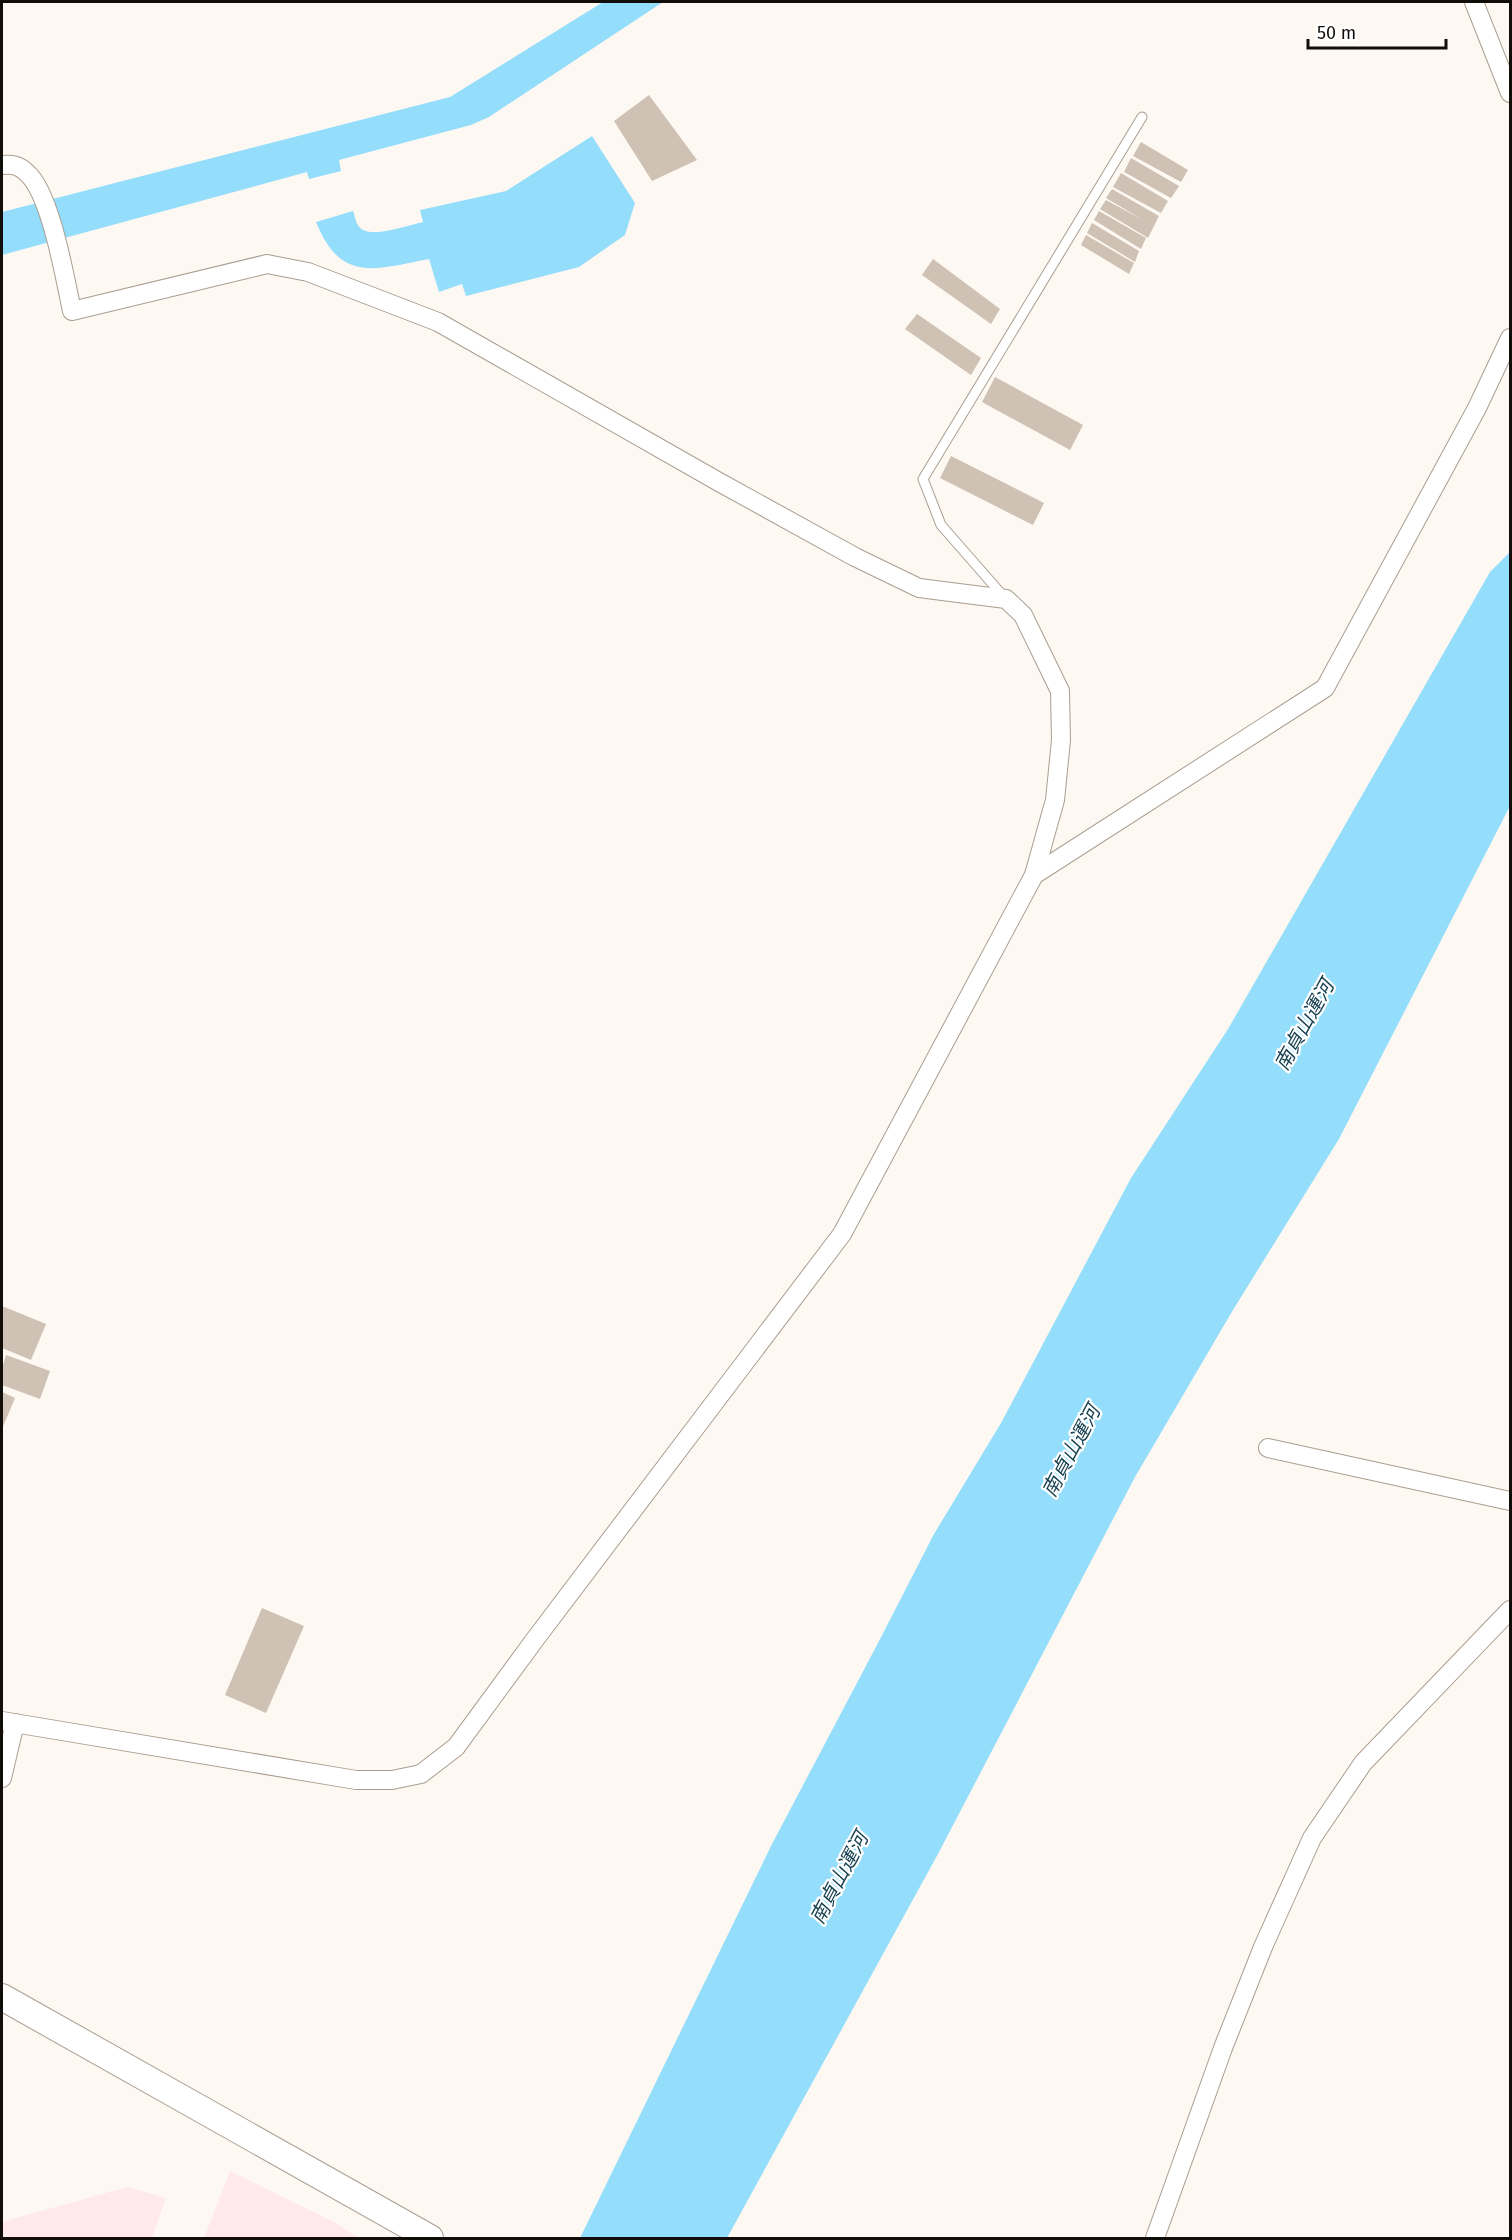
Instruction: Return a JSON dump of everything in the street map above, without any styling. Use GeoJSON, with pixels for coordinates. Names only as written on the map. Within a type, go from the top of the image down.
{"type":"FeatureCollection","features":[{"type":"Feature","properties":{"kind":"street"},"geometry":{"type":"LineString","coordinates":[[1474,2],[1510,93]]}},
{"type":"Feature","properties":{"kind":"street"},"geometry":{"type":"LineString","coordinates":[[2,165],[13,164],[27,173],[39,189],[59,248],[72,311],[267,264],[308,272],[438,322],[719,482],[855,557],[919,588],[1006,599],[1023,615],[1060,691],[1061,740],[1055,801],[1034,875],[842,1234],[456,1747],[421,1774],[392,1780],[356,1780],[8,1722],[2,1778]]}},
{"type":"Feature","properties":{"kind":"street"},"geometry":{"type":"LineString","coordinates":[[1034,875],[1325,688],[1477,408],[1510,338]]}},
{"type":"Feature","properties":{"kind":"street"},"geometry":{"type":"LineString","coordinates":[[1268,1448],[1510,1501]]}},
{"type":"Feature","properties":{"kind":"street"},"geometry":{"type":"LineString","coordinates":[[1155,2238],[1223,2048],[1263,1947],[1312,1838],[1363,1763],[1510,1610]]}},
{"type":"Feature","properties":{"kind":"street"},"geometry":{"type":"LineString","coordinates":[[2,1997],[430,2238]]}},
{"type":"Feature","properties":{"kind":"lane"},"geometry":{"type":"LineString","coordinates":[[1006,599],[942,525],[923,479],[1142,117]]}},
{"type":"Feature","properties":{"kind":"shaded area"},"geometry":{"type":"Polygon","coordinates":[[[230,2171],[336,2223],[358,2238],[204,2238],[230,2171]]]}},
{"type":"Feature","properties":{"kind":"shaded area"},"geometry":{"type":"Polygon","coordinates":[[[127,2187],[166,2198],[152,2238],[2,2238],[2,2222],[127,2187]]]}},
{"type":"Feature","properties":{"kind":"water"},"geometry":{"type":"Polygon","coordinates":[[[603,2],[663,2],[489,117],[471,125],[339,160],[341,171],[309,179],[307,172],[2,255],[2,212],[450,97],[603,2]]]}},
{"type":"Feature","properties":{"kind":"water"},"geometry":{"type":"Polygon","coordinates":[[[592,136],[635,203],[625,235],[579,267],[466,296],[462,284],[439,292],[429,259],[377,268],[362,268],[349,264],[326,242],[316,222],[353,211],[358,225],[362,230],[369,232],[388,231],[423,222],[420,210],[506,191],[592,136]]]}},
{"type":"Feature","properties":{"kind":"water","name":"南貞山運河"},"geometry":{"type":"Polygon","coordinates":[[[1510,552],[1510,806],[1339,1139],[1233,1310],[1135,1477],[938,1854],[727,2238],[580,2238],[772,1844],[934,1534],[1001,1423],[1131,1178],[1228,1029],[1490,572],[1510,552]]]}},
{"type":"Feature","properties":{"kind":"building"},"geometry":{"type":"Polygon","coordinates":[[[649,95],[697,160],[652,181],[614,121],[649,95]]]}},
{"type":"Feature","properties":{"kind":"building"},"geometry":{"type":"Polygon","coordinates":[[[1141,142],[1188,170],[1181,182],[1133,156],[1141,142]]]}},
{"type":"Feature","properties":{"kind":"building"},"geometry":{"type":"Polygon","coordinates":[[[1131,158],[1179,186],[1171,198],[1124,172],[1131,158]]]}},
{"type":"Feature","properties":{"kind":"building"},"geometry":{"type":"Polygon","coordinates":[[[1121,173],[1168,201],[1161,213],[1113,187],[1121,173]]]}},
{"type":"Feature","properties":{"kind":"building"},"geometry":{"type":"Polygon","coordinates":[[[1112,189],[1159,216],[1148,238],[1100,209],[1106,200],[1143,220],[1106,198],[1112,189]]]}},
{"type":"Feature","properties":{"kind":"building"},"geometry":{"type":"Polygon","coordinates":[[[1099,211],[1146,238],[1141,249],[1094,220],[1099,211]]]}},
{"type":"Feature","properties":{"kind":"building"},"geometry":{"type":"Polygon","coordinates":[[[1092,223],[1139,251],[1135,262],[1087,233],[1092,223]]]}},
{"type":"Feature","properties":{"kind":"building"},"geometry":{"type":"Polygon","coordinates":[[[1086,235],[1134,263],[1129,274],[1081,245],[1086,235]]]}},
{"type":"Feature","properties":{"kind":"building"},"geometry":{"type":"Polygon","coordinates":[[[933,259],[1000,309],[991,324],[922,275],[933,259]]]}},
{"type":"Feature","properties":{"kind":"building"},"geometry":{"type":"Polygon","coordinates":[[[917,314],[981,358],[971,375],[905,329],[917,314]]]}},
{"type":"Feature","properties":{"kind":"building"},"geometry":{"type":"Polygon","coordinates":[[[995,377],[1083,425],[1070,450],[982,402],[995,377]]]}},
{"type":"Feature","properties":{"kind":"building"},"geometry":{"type":"Polygon","coordinates":[[[951,456],[1044,503],[1033,525],[940,478],[951,456]]]}},
{"type":"Feature","properties":{"kind":"building"},"geometry":{"type":"Polygon","coordinates":[[[2,1306],[46,1324],[31,1360],[2,1348],[2,1306]]]}},
{"type":"Feature","properties":{"kind":"building"},"geometry":{"type":"Polygon","coordinates":[[[6,1355],[50,1371],[40,1399],[2,1385],[2,1369],[6,1355]]]}},
{"type":"Feature","properties":{"kind":"building"},"geometry":{"type":"Polygon","coordinates":[[[2,1392],[15,1398],[2,1429],[2,1392]]]}},
{"type":"Feature","properties":{"kind":"building"},"geometry":{"type":"Polygon","coordinates":[[[262,1608],[304,1626],[266,1713],[225,1695],[262,1608]]]}}]}
